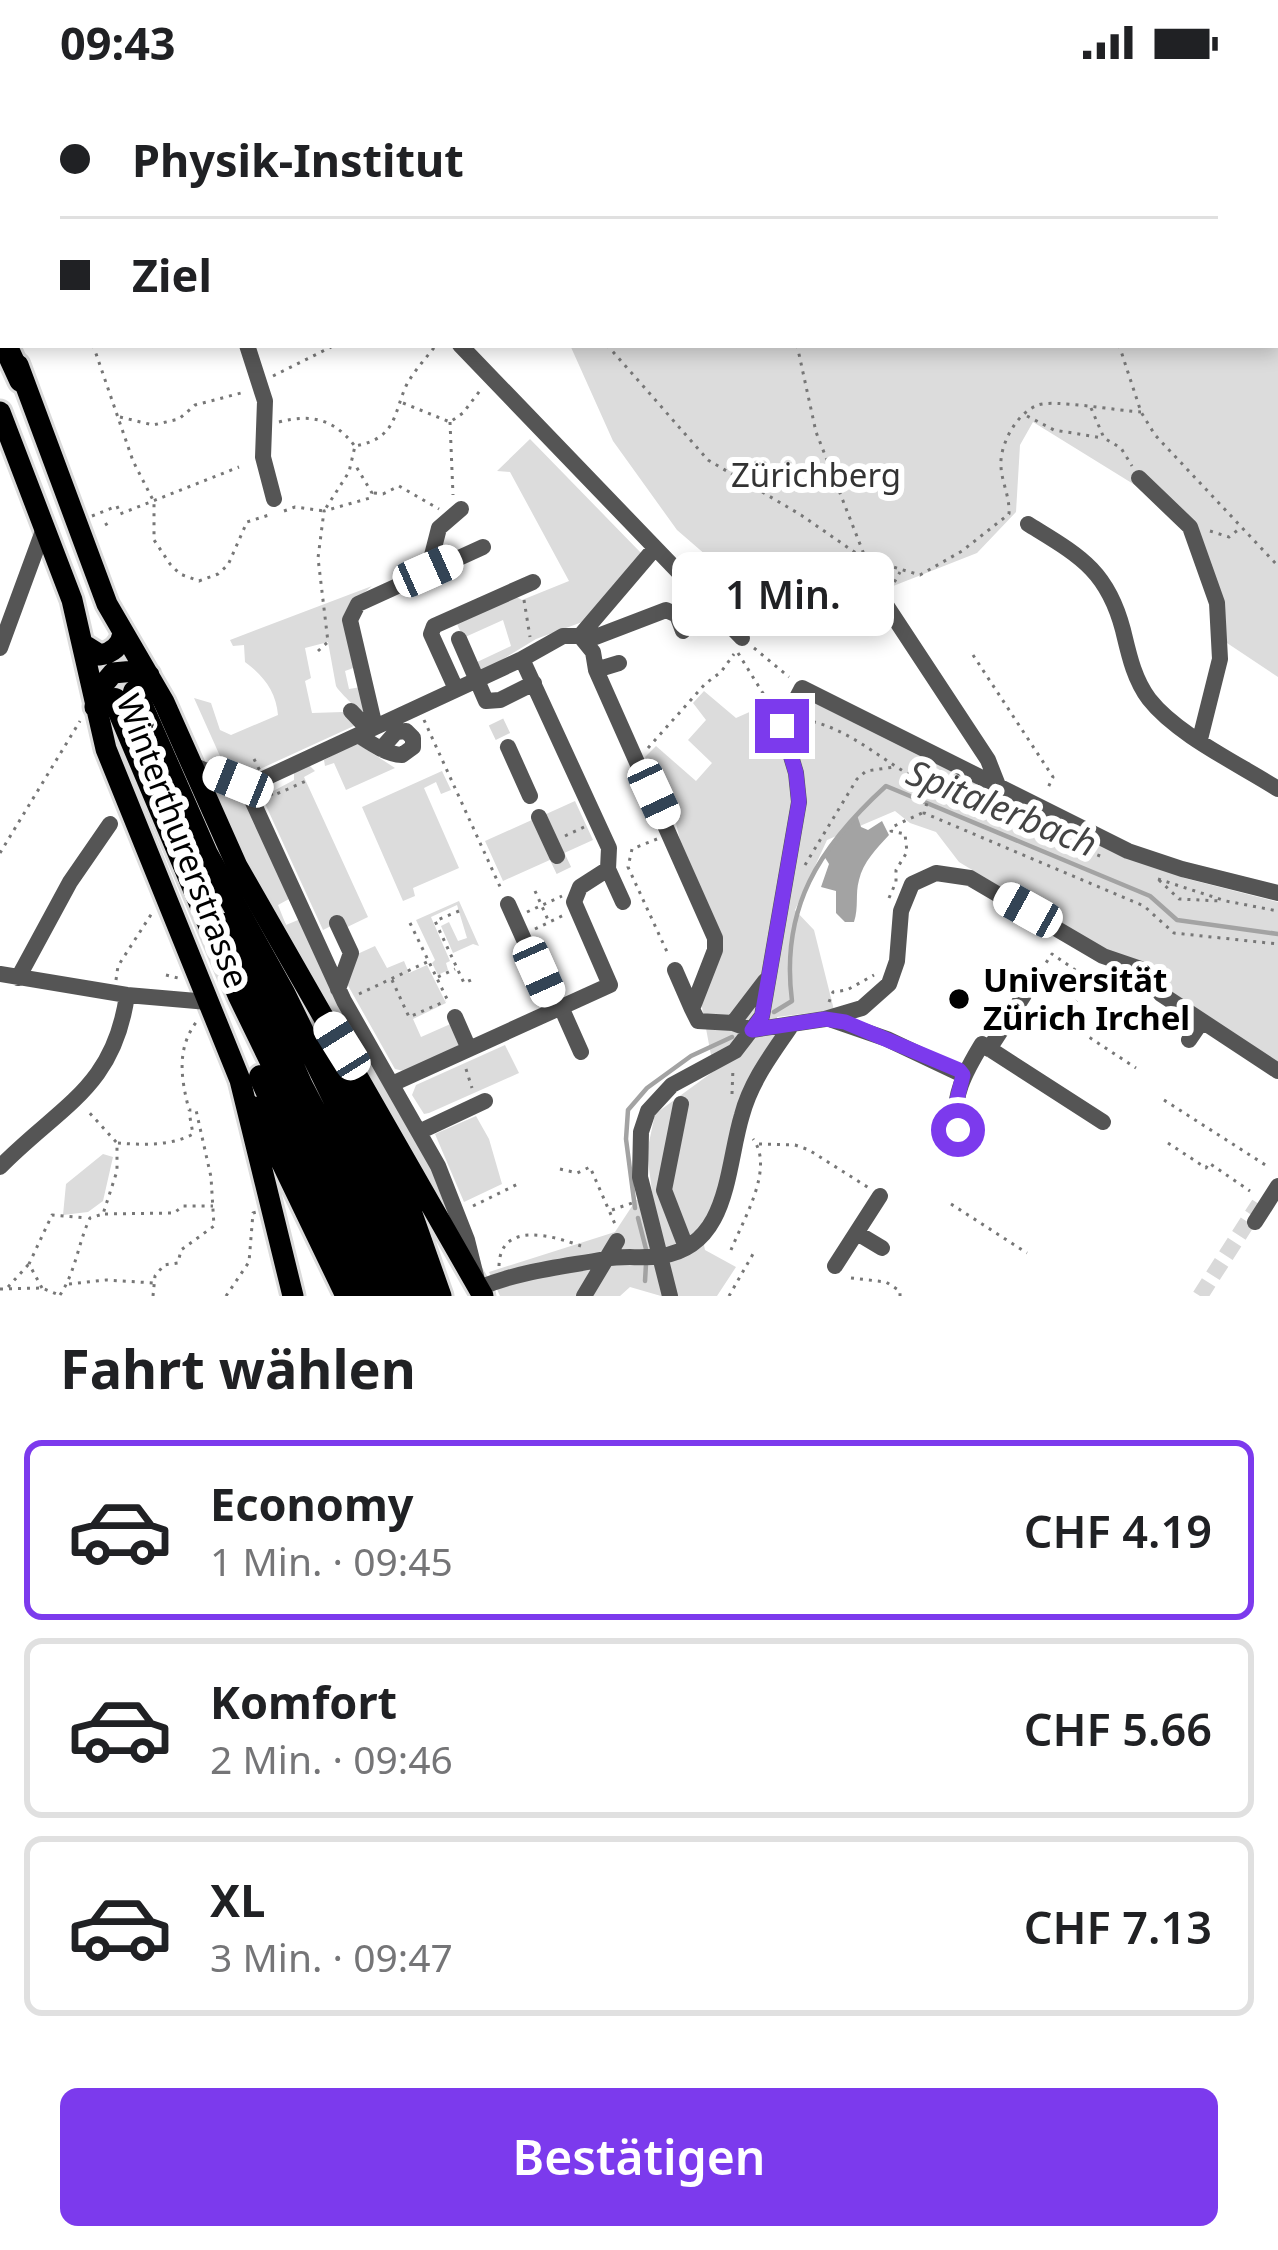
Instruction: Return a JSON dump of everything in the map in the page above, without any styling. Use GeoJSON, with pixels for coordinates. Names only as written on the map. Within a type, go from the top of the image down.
{"type":"FeatureCollection","features":[{"type":"Feature","properties":{"kind":"highway"},"geometry":{"type":"LineString","coordinates":[[9,348],[22,380]]}},
{"type":"Feature","properties":{"kind":"highway"},"geometry":{"type":"LineString","coordinates":[[116,698],[283,993],[423,1264],[424,1296]]}},
{"type":"Feature","properties":{"kind":"highway"},"geometry":{"type":"LineString","coordinates":[[116,698],[182,867],[227,1002],[362,1296]]}},
{"type":"Feature","properties":{"kind":"highway"},"geometry":{"type":"LineString","coordinates":[[206,854],[226,916],[301,1086],[410,1296]]}},
{"type":"Feature","properties":{"kind":"highway"},"geometry":{"type":"LineString","coordinates":[[182,867],[207,911],[240,996],[386,1296]]}},
{"type":"Feature","properties":{"kind":"main road","name":"Winterthurerstrasse"},"geometry":{"type":"LineString","coordinates":[[22,380],[107,604],[123,633],[106,749],[206,1009],[240,1080],[292,1296]]}},
{"type":"Feature","properties":{"kind":"main road","name":"Winterthurerstrasse"},"geometry":{"type":"LineString","coordinates":[[0,412],[72,600],[84,645],[116,698],[192,766],[237,866],[297,975]]}},
{"type":"Feature","properties":{"kind":"main road"},"geometry":{"type":"LineString","coordinates":[[84,645],[100,655],[109,654],[120,644],[123,633]]}},
{"type":"Feature","properties":{"kind":"main road"},"geometry":{"type":"LineString","coordinates":[[297,975],[441,1296]]}},
{"type":"Feature","properties":{"kind":"main road"},"geometry":{"type":"LineString","coordinates":[[297,975],[484,1289]]}},
{"type":"Feature","properties":{"kind":"main road"},"geometry":{"type":"LineString","coordinates":[[240,1080],[346,1296]]}},
{"type":"Feature","properties":{"kind":"street"},"geometry":{"type":"LineString","coordinates":[[248,348],[265,401],[263,457],[274,499]]}},
{"type":"Feature","properties":{"kind":"street"},"geometry":{"type":"LineString","coordinates":[[463,348],[742,638]]}},
{"type":"Feature","properties":{"kind":"street"},"geometry":{"type":"LineString","coordinates":[[1139,478],[1190,527],[1217,603],[1220,658],[1200,739]]}},
{"type":"Feature","properties":{"kind":"street"},"geometry":{"type":"LineString","coordinates":[[428,571],[439,528],[460,508]]}},
{"type":"Feature","properties":{"kind":"street"},"geometry":{"type":"LineString","coordinates":[[1028,524],[1082,557],[1097,573],[1115,604],[1141,686],[1162,714],[1278,790]]}},
{"type":"Feature","properties":{"kind":"street"},"geometry":{"type":"LineString","coordinates":[[0,649],[43,531]]}},
{"type":"Feature","properties":{"kind":"street"},"geometry":{"type":"LineString","coordinates":[[367,731],[350,620],[358,604],[483,547]]}},
{"type":"Feature","properties":{"kind":"street"},"geometry":{"type":"LineString","coordinates":[[583,639],[655,548]]}},
{"type":"Feature","properties":{"kind":"street"},"geometry":{"type":"LineString","coordinates":[[456,689],[430,634],[434,626],[448,615],[527,584]]}},
{"type":"Feature","properties":{"kind":"street"},"geometry":{"type":"LineString","coordinates":[[884,602],[988,760],[999,788]]}},
{"type":"Feature","properties":{"kind":"street"},"geometry":{"type":"LineString","coordinates":[[192,766],[246,788],[295,777],[367,731],[563,635],[583,639],[666,610],[677,616],[683,631]]}},
{"type":"Feature","properties":{"kind":"street"},"geometry":{"type":"LineString","coordinates":[[583,639],[593,652],[596,670],[671,832],[716,944],[692,1009]]}},
{"type":"Feature","properties":{"kind":"street"},"geometry":{"type":"LineString","coordinates":[[458,640],[496,722]]}},
{"type":"Feature","properties":{"kind":"street"},"geometry":{"type":"LineString","coordinates":[[530,654],[534,683],[608,848],[608,868],[632,894]]}},
{"type":"Feature","properties":{"kind":"street"},"geometry":{"type":"LineString","coordinates":[[596,670],[619,663]]}},
{"type":"Feature","properties":{"kind":"street"},"geometry":{"type":"LineString","coordinates":[[486,701],[500,700],[534,683]]}},
{"type":"Feature","properties":{"kind":"street"},"geometry":{"type":"LineString","coordinates":[[670,1296],[640,1177],[640,1132],[648,1111],[672,1085],[735,1051],[762,1016],[799,802],[782,726],[802,688],[1128,850],[1278,893]]}},
{"type":"Feature","properties":{"kind":"street"},"geometry":{"type":"LineString","coordinates":[[351,711],[381,748]]}},
{"type":"Feature","properties":{"kind":"street"},"geometry":{"type":"LineString","coordinates":[[508,747],[530,796]]}},
{"type":"Feature","properties":{"kind":"street"},"geometry":{"type":"LineString","coordinates":[[246,788],[341,995],[421,1131],[484,1289],[515,1274],[611,1252],[657,1256],[700,1240],[714,1223],[755,1078],[791,1026]]}},
{"type":"Feature","properties":{"kind":"street"},"geometry":{"type":"LineString","coordinates":[[539,817],[554,850]]}},
{"type":"Feature","properties":{"kind":"street"},"geometry":{"type":"LineString","coordinates":[[110,824],[9,976],[121,989],[206,1009]]}},
{"type":"Feature","properties":{"kind":"street"},"geometry":{"type":"LineString","coordinates":[[392,1084],[467,1058],[610,985],[573,893],[608,868]]}},
{"type":"Feature","properties":{"kind":"street"},"geometry":{"type":"LineString","coordinates":[[675,970],[698,1021],[733,1023],[752,1030],[827,1019],[862,1008],[889,984],[897,961],[905,897],[912,884],[949,872],[970,878],[1103,956],[1141,969],[1153,988],[1278,1071]]}},
{"type":"Feature","properties":{"kind":"street"},"geometry":{"type":"LineString","coordinates":[[515,918],[580,1052]]}},
{"type":"Feature","properties":{"kind":"street"},"geometry":{"type":"LineString","coordinates":[[337,923],[351,953],[341,995]]}},
{"type":"Feature","properties":{"kind":"street"},"geometry":{"type":"LineString","coordinates":[[733,1023],[768,978]]}},
{"type":"Feature","properties":{"kind":"street"},"geometry":{"type":"LineString","coordinates":[[0,1167],[95,1080],[116,1048],[121,989]]}},
{"type":"Feature","properties":{"kind":"street"},"geometry":{"type":"LineString","coordinates":[[989,1049],[1024,995]]}},
{"type":"Feature","properties":{"kind":"street"},"geometry":{"type":"LineString","coordinates":[[455,1017],[467,1058]]}},
{"type":"Feature","properties":{"kind":"street"},"geometry":{"type":"LineString","coordinates":[[827,1019],[845,1022],[963,1075]]}},
{"type":"Feature","properties":{"kind":"street"},"geometry":{"type":"LineString","coordinates":[[1189,1040],[1202,1021]]}},
{"type":"Feature","properties":{"kind":"street"},"geometry":{"type":"LineString","coordinates":[[950,1117],[963,1075],[982,1045],[1102,1122]]}},
{"type":"Feature","properties":{"kind":"street"},"geometry":{"type":"LineString","coordinates":[[421,1131],[481,1102]]}},
{"type":"Feature","properties":{"kind":"street"},"geometry":{"type":"LineString","coordinates":[[681,1105],[664,1190],[686,1247]]}},
{"type":"Feature","properties":{"kind":"street"},"geometry":{"type":"LineString","coordinates":[[1255,1222],[1278,1186]]}},
{"type":"Feature","properties":{"kind":"street"},"geometry":{"type":"LineString","coordinates":[[835,1266],[880,1196]]}},
{"type":"Feature","properties":{"kind":"street"},"geometry":{"type":"LineString","coordinates":[[856,1233],[882,1248]]}},
{"type":"Feature","properties":{"kind":"street"},"geometry":{"type":"LineString","coordinates":[[584,1296],[611,1252]]}},
{"type":"Feature","properties":{"kind":"street"},"geometry":{"type":"LineString","coordinates":[[280,1296],[282,1259]]}},
{"type":"Feature","properties":{"kind":"path"},"geometry":{"type":"LineString","coordinates":[[95,348],[125,437],[154,502],[154,540],[180,574],[199,580],[228,565],[238,537],[253,518],[295,508],[324,511],[370,498],[372,493]]}},
{"type":"Feature","properties":{"kind":"path"},"geometry":{"type":"LineString","coordinates":[[266,379],[329,348]]}},
{"type":"Feature","properties":{"kind":"path"},"geometry":{"type":"LineString","coordinates":[[275,423],[307,415],[327,422],[356,446],[368,444],[392,425],[408,383],[434,348]]}},
{"type":"Feature","properties":{"kind":"path"},"geometry":{"type":"LineString","coordinates":[[610,348],[708,460],[863,558],[920,575],[1010,514],[1001,461],[1008,432],[1040,404],[1141,412]]}},
{"type":"Feature","properties":{"kind":"path"},"geometry":{"type":"LineString","coordinates":[[798,348],[817,433],[884,602]]}},
{"type":"Feature","properties":{"kind":"path"},"geometry":{"type":"LineString","coordinates":[[1120,348],[1141,412],[1166,448],[1278,566]]}},
{"type":"Feature","properties":{"kind":"path"},"geometry":{"type":"LineString","coordinates":[[449,422],[463,413],[483,386]]}},
{"type":"Feature","properties":{"kind":"path"},"geometry":{"type":"LineString","coordinates":[[118,416],[153,425],[179,418],[195,405],[253,390]]}},
{"type":"Feature","properties":{"kind":"path"},"geometry":{"type":"LineString","coordinates":[[403,403],[449,422]]}},
{"type":"Feature","properties":{"kind":"path"},"geometry":{"type":"LineString","coordinates":[[1090,408],[1104,438]]}},
{"type":"Feature","properties":{"kind":"path"},"geometry":{"type":"LineString","coordinates":[[1026,415],[1052,429],[1104,438],[1121,448],[1139,478]]}},
{"type":"Feature","properties":{"kind":"path"},"geometry":{"type":"LineString","coordinates":[[372,493],[383,494],[399,486],[436,510],[446,507],[454,487],[449,422]]}},
{"type":"Feature","properties":{"kind":"path"},"geometry":{"type":"LineString","coordinates":[[125,437],[136,424]]}},
{"type":"Feature","properties":{"kind":"path"},"geometry":{"type":"LineString","coordinates":[[318,651],[328,642],[329,628],[319,558],[324,511],[353,461],[356,446]]}},
{"type":"Feature","properties":{"kind":"path"},"geometry":{"type":"LineString","coordinates":[[353,461],[372,493]]}},
{"type":"Feature","properties":{"kind":"path"},"geometry":{"type":"LineString","coordinates":[[90,517],[117,506],[120,514],[239,467]]}},
{"type":"Feature","properties":{"kind":"path"},"geometry":{"type":"LineString","coordinates":[[93,525],[107,524]]}},
{"type":"Feature","properties":{"kind":"path"},"geometry":{"type":"LineString","coordinates":[[1190,527],[1228,537],[1240,527]]}},
{"type":"Feature","properties":{"kind":"path"},"geometry":{"type":"LineString","coordinates":[[884,602],[901,570]]}},
{"type":"Feature","properties":{"kind":"path"},"geometry":{"type":"LineString","coordinates":[[527,584],[530,654]]}},
{"type":"Feature","properties":{"kind":"path"},"geometry":{"type":"LineString","coordinates":[[742,638],[802,688]]}},
{"type":"Feature","properties":{"kind":"path"},"geometry":{"type":"LineString","coordinates":[[637,757],[722,672],[736,650],[782,726],[804,720],[848,734],[932,786],[1114,862]]}},
{"type":"Feature","properties":{"kind":"path"},"geometry":{"type":"LineString","coordinates":[[974,655],[1052,780]]}},
{"type":"Feature","properties":{"kind":"path"},"geometry":{"type":"LineString","coordinates":[[0,853],[116,698]]}},
{"type":"Feature","properties":{"kind":"path"},"geometry":{"type":"LineString","coordinates":[[418,707],[515,918]]}},
{"type":"Feature","properties":{"kind":"path"},"geometry":{"type":"LineString","coordinates":[[254,759],[272,796],[295,777]]}},
{"type":"Feature","properties":{"kind":"path"},"geometry":{"type":"LineString","coordinates":[[785,889],[804,867],[857,779],[866,771],[896,766]]}},
{"type":"Feature","properties":{"kind":"path"},"geometry":{"type":"LineString","coordinates":[[924,813],[932,786]]}},
{"type":"Feature","properties":{"kind":"path"},"geometry":{"type":"LineString","coordinates":[[888,909],[896,870],[908,845],[905,835],[891,831],[892,827],[924,813],[1144,906],[1174,933],[1278,944]]}},
{"type":"Feature","properties":{"kind":"path"},"geometry":{"type":"LineString","coordinates":[[554,850],[596,821]]}},
{"type":"Feature","properties":{"kind":"path"},"geometry":{"type":"LineString","coordinates":[[671,832],[632,850],[628,867],[632,894],[675,970]]}},
{"type":"Feature","properties":{"kind":"path"},"geometry":{"type":"LineString","coordinates":[[1226,901],[1179,898],[1157,878],[1226,901],[1278,911]]}},
{"type":"Feature","properties":{"kind":"path"},"geometry":{"type":"LineString","coordinates":[[536,891],[549,922]]}},
{"type":"Feature","properties":{"kind":"path"},"geometry":{"type":"LineString","coordinates":[[515,918],[573,893]]}},
{"type":"Feature","properties":{"kind":"path"},"geometry":{"type":"LineString","coordinates":[[549,922],[573,893]]}},
{"type":"Feature","properties":{"kind":"path"},"geometry":{"type":"LineString","coordinates":[[459,911],[435,921],[464,983],[471,980]]}},
{"type":"Feature","properties":{"kind":"path"},"geometry":{"type":"LineString","coordinates":[[121,989],[118,966],[151,915]]}},
{"type":"Feature","properties":{"kind":"path"},"geometry":{"type":"LineString","coordinates":[[515,918],[549,922]]}},
{"type":"Feature","properties":{"kind":"path"},"geometry":{"type":"LineString","coordinates":[[392,979],[410,1017],[448,1000],[410,922]]}},
{"type":"Feature","properties":{"kind":"path"},"geometry":{"type":"LineString","coordinates":[[1063,1021],[1090,980],[1052,954],[1024,995],[1063,1021],[1136,1068]]}},
{"type":"Feature","properties":{"kind":"path"},"geometry":{"type":"LineString","coordinates":[[341,995],[428,962]]}},
{"type":"Feature","properties":{"kind":"path"},"geometry":{"type":"LineString","coordinates":[[827,1019],[832,992],[867,982],[884,966]]}},
{"type":"Feature","properties":{"kind":"path"},"geometry":{"type":"LineString","coordinates":[[437,977],[457,969]]}},
{"type":"Feature","properties":{"kind":"path"},"geometry":{"type":"LineString","coordinates":[[168,972],[178,978],[172,989]]}},
{"type":"Feature","properties":{"kind":"path"},"geometry":{"type":"LineString","coordinates":[[117,1143],[151,1144],[193,1133],[180,1073],[186,1036],[206,1009]]}},
{"type":"Feature","properties":{"kind":"path"},"geometry":{"type":"LineString","coordinates":[[467,1058],[481,1102]]}},
{"type":"Feature","properties":{"kind":"path"},"geometry":{"type":"LineString","coordinates":[[76,1097],[117,1143],[117,1171],[104,1214]]}},
{"type":"Feature","properties":{"kind":"path"},"geometry":{"type":"LineString","coordinates":[[1164,1100],[1267,1166]]}},
{"type":"Feature","properties":{"kind":"path"},"geometry":{"type":"LineString","coordinates":[[153,1296],[164,1265],[178,1263],[181,1250],[212,1231],[205,1140],[196,1110],[189,1110]]}},
{"type":"Feature","properties":{"kind":"path"},"geometry":{"type":"LineString","coordinates":[[731,1250],[756,1186],[761,1160],[758,1144],[809,1150],[880,1196]]}},
{"type":"Feature","properties":{"kind":"path"},"geometry":{"type":"LineString","coordinates":[[1168,1144],[1206,1168],[1209,1163],[1250,1191]]}},
{"type":"Feature","properties":{"kind":"path"},"geometry":{"type":"LineString","coordinates":[[484,1289],[506,1243],[532,1234],[611,1252],[611,1210],[590,1167],[577,1172],[560,1168]]}},
{"type":"Feature","properties":{"kind":"path"},"geometry":{"type":"LineString","coordinates":[[474,1206],[520,1183]]}},
{"type":"Feature","properties":{"kind":"path"},"geometry":{"type":"LineString","coordinates":[[611,1210],[628,1204]]}},
{"type":"Feature","properties":{"kind":"path"},"geometry":{"type":"LineString","coordinates":[[951,1204],[1027,1253]]}},
{"type":"Feature","properties":{"kind":"path"},"geometry":{"type":"LineString","coordinates":[[8,1289],[8,1282],[28,1264],[52,1215],[90,1218],[174,1213],[183,1205],[213,1206]]}},
{"type":"Feature","properties":{"kind":"path"},"geometry":{"type":"LineString","coordinates":[[226,1296],[249,1262],[253,1214],[260,1211]]}},
{"type":"Feature","properties":{"kind":"path"},"geometry":{"type":"LineString","coordinates":[[0,1289],[42,1288],[60,1296],[90,1218]]}},
{"type":"Feature","properties":{"kind":"path"},"geometry":{"type":"LineString","coordinates":[[729,1296],[753,1254]]}},
{"type":"Feature","properties":{"kind":"path"},"geometry":{"type":"LineString","coordinates":[[28,1264],[42,1288]]}},
{"type":"Feature","properties":{"kind":"path"},"geometry":{"type":"LineString","coordinates":[[851,1278],[886,1282],[900,1296]]}},
{"type":"Feature","properties":{"kind":"path"},"geometry":{"type":"LineString","coordinates":[[67,1284],[154,1283]]}},
{"type":"Feature","properties":{"kind":"green space","name":"Zürichberg"},"geometry":{"type":"Polygon","coordinates":[[[571,348],[1278,348],[1278,677],[1224,641],[1190,519],[1033,422],[1020,445],[1016,512],[977,553],[789,627],[677,530],[613,441],[571,348]]]}},
{"type":"Feature","properties":{"kind":"green space"},"geometry":{"type":"Polygon","coordinates":[[[530,439],[642,554],[585,621],[536,639],[480,673],[475,663],[511,646],[503,620],[463,638],[455,619],[511,594],[522,600],[569,581],[510,472],[497,471],[530,439]]]}},
{"type":"Feature","properties":{"kind":"green space"},"geometry":{"type":"Polygon","coordinates":[[[372,586],[359,597],[356,667],[345,671],[349,689],[361,687],[365,717],[336,686],[328,642],[305,648],[312,713],[343,712],[356,725],[249,774],[224,765],[194,698],[211,703],[220,730],[231,735],[278,715],[268,685],[245,662],[244,645],[233,646],[230,640],[372,586]]]}},
{"type":"Feature","properties":{"kind":"green space"},"geometry":{"type":"Polygon","coordinates":[[[704,691],[736,718],[754,710],[770,741],[812,699],[1184,878],[1278,902],[1278,1064],[1105,950],[959,862],[936,832],[910,823],[895,811],[827,840],[795,910],[814,930],[834,1010],[777,1017],[776,1040],[718,1197],[701,1230],[705,1250],[736,1267],[717,1296],[661,1296],[630,1287],[620,1296],[500,1296],[489,1272],[615,1232],[636,1200],[653,1200],[647,1152],[655,1114],[714,1071],[701,1002],[722,945],[683,853],[675,819],[645,757],[656,746],[696,781],[712,763],[688,740],[706,720],[693,703],[704,691]]]}},
{"type":"Feature","properties":{"kind":"green space"},"geometry":{"type":"Polygon","coordinates":[[[354,744],[395,768],[346,790],[334,763],[325,766],[324,760],[354,744]]]}},
{"type":"Feature","properties":{"kind":"green space"},"geometry":{"type":"Polygon","coordinates":[[[309,765],[315,771],[304,777],[368,917],[339,931],[335,924],[323,930],[262,797],[294,780],[294,773],[309,765]]]}},
{"type":"Feature","properties":{"kind":"green space"},"geometry":{"type":"Polygon","coordinates":[[[442,771],[451,790],[441,794],[436,782],[424,788],[459,868],[413,888],[415,896],[403,901],[362,807],[442,771]]]}},
{"type":"Feature","properties":{"kind":"green space"},"geometry":{"type":"Polygon","coordinates":[[[208,780],[243,795],[289,899],[278,905],[286,925],[298,920],[303,924],[438,1177],[451,1221],[263,898],[208,780]]]}},
{"type":"Feature","properties":{"kind":"green space"},"geometry":{"type":"Polygon","coordinates":[[[575,801],[593,840],[562,854],[544,815],[575,801]]]}},
{"type":"Feature","properties":{"kind":"green space"},"geometry":{"type":"Polygon","coordinates":[[[534,819],[552,859],[503,881],[485,841],[534,819]]]}},
{"type":"Feature","properties":{"kind":"green space"},"geometry":{"type":"Polygon","coordinates":[[[459,901],[479,946],[453,953],[441,926],[449,922],[458,941],[467,938],[457,905],[431,917],[450,961],[448,970],[438,975],[416,920],[459,901]]]}},
{"type":"Feature","properties":{"kind":"green space"},"geometry":{"type":"Polygon","coordinates":[[[375,946],[387,968],[404,961],[409,973],[427,965],[446,1003],[413,1019],[421,1037],[455,1022],[464,1043],[404,1071],[395,1069],[346,982],[353,956],[375,946]]]}},
{"type":"Feature","properties":{"kind":"green space"},"geometry":{"type":"Polygon","coordinates":[[[505,1045],[519,1073],[424,1114],[412,1095],[416,1085],[505,1045]]]}},
{"type":"Feature","properties":{"kind":"green space"},"geometry":{"type":"Polygon","coordinates":[[[476,1116],[489,1139],[502,1184],[464,1202],[435,1134],[476,1116]]]}},
{"type":"Feature","properties":{"kind":"green space"},"geometry":{"type":"Polygon","coordinates":[[[103,1154],[113,1157],[103,1201],[88,1212],[63,1215],[66,1184],[103,1154]]]}},
{"type":"Feature","properties":{"kind":"shaded area"},"geometry":{"type":"Polygon","coordinates":[[[857,815],[861,827],[868,830],[882,821],[889,835],[864,867],[854,922],[845,922],[836,913],[836,891],[821,887],[829,864],[824,856],[857,815]]]}},
{"type":"Feature","properties":{"kind":"waterway","name":"Spitalerbach"},"geometry":{"type":"LineString","coordinates":[[774,1012],[792,1001],[792,937],[809,882],[841,832],[886,786],[1150,896],[1177,920],[1278,934]]}},
{"type":"Feature","properties":{"kind":"waterway","name":"Spitalerbach"},"geometry":{"type":"LineString","coordinates":[[635,1208],[626,1139],[628,1110],[647,1088],[691,1056],[732,1037]]}},
{"type":"Feature","properties":{"kind":"waterway","name":"Spitalerbach"},"geometry":{"type":"LineString","coordinates":[[638,1218],[647,1253]]}},
{"type":"Feature","properties":{"kind":"waterway","name":"Spitalerbach"},"geometry":{"type":"LineString","coordinates":[[645,1281],[646,1264]]}},
{"type":"Feature","properties":{"kind":"tunnel"},"geometry":{"type":"LineString","coordinates":[[496,722],[508,747]]}},
{"type":"Feature","properties":{"kind":"tunnel"},"geometry":{"type":"LineString","coordinates":[[557,856],[567,877]]}},
{"type":"Feature","properties":{"kind":"tunnel"},"geometry":{"type":"LineString","coordinates":[[1200,1296],[1259,1204]]}},
{"type":"Feature","properties":{"kind":"place","name":"Universität Zürich Irchel"},"geometry":{"type":"Point","coordinates":[959,999]}},
{"type":"Feature","properties":{"kind":"route"},"geometry":{"type":"LineString","coordinates":[[782,726],[796,773],[797,827],[762,1016],[752,1030],[825,1019],[845,1022],[959,1070],[963,1075],[954,1112],[958,1130]]}}]}
